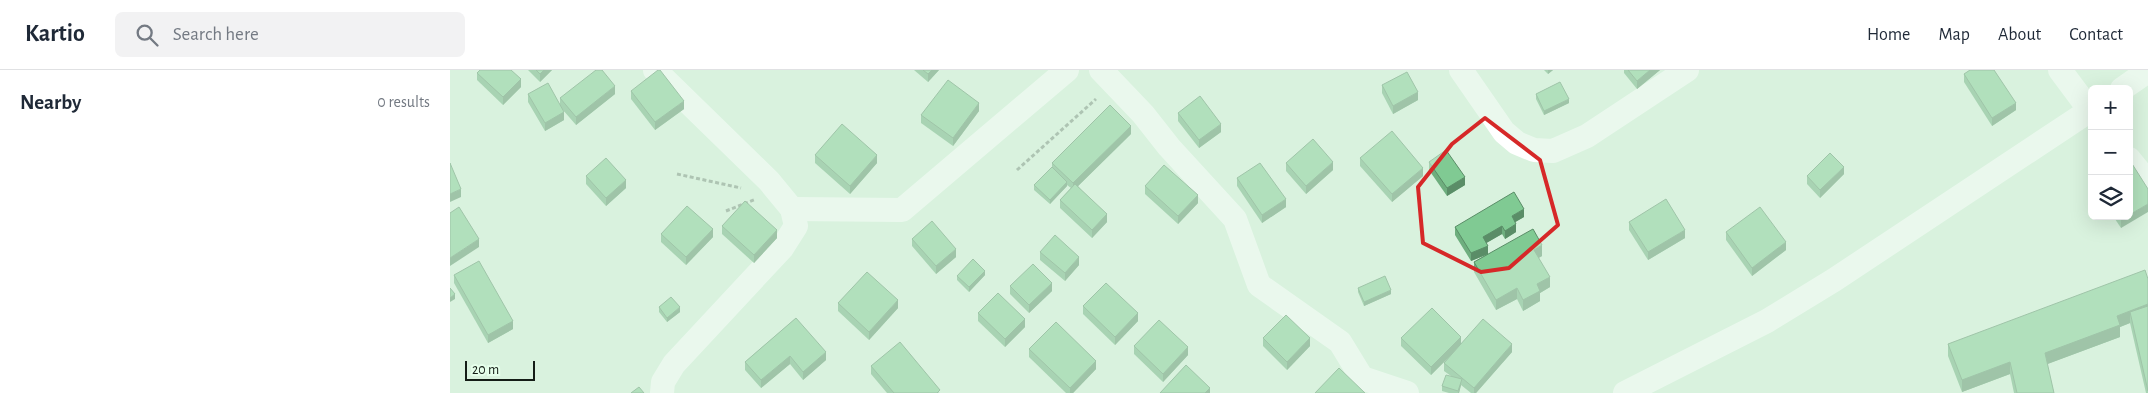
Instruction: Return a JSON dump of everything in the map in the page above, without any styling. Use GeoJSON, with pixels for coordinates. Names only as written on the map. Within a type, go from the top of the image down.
{"type":"FeatureCollection","features":[{"type":"Feature","properties":{"kind":"street"},"geometry":{"type":"LineString","coordinates":[[655,70],[769,181],[792,209],[796,226],[782,248],[674,364],[663,382],[662,393]]}},
{"type":"Feature","properties":{"kind":"street"},"geometry":{"type":"LineString","coordinates":[[792,209],[902,210],[1067,70]]}},
{"type":"Feature","properties":{"kind":"street"},"geometry":{"type":"LineString","coordinates":[[1461,70],[1510,138],[1534,150],[1553,151],[1587,136],[1687,70]]}},
{"type":"Feature","properties":{"kind":"street"},"geometry":{"type":"LineString","coordinates":[[2060,70],[2088,107]]}},
{"type":"Feature","properties":{"kind":"street"},"geometry":{"type":"LineString","coordinates":[[2128,85],[2148,71]]}},
{"type":"Feature","properties":{"kind":"street"},"geometry":{"type":"LineString","coordinates":[[1107,76],[1235,219],[1259,285],[1340,342],[1362,378],[1407,393]]}},
{"type":"Feature","properties":{"kind":"street"},"geometry":{"type":"LineString","coordinates":[[1625,393],[1767,320],[1817,290],[2088,113]]}},
{"type":"Feature","properties":{"kind":"street"},"geometry":{"type":"LineString","coordinates":[[2133,164],[2148,182]]}},
{"type":"Feature","properties":{"kind":"path"},"geometry":{"type":"LineString","coordinates":[[1017,170],[1107,76]]}},
{"type":"Feature","properties":{"kind":"path"},"geometry":{"type":"LineString","coordinates":[[677,174],[750,190]]}},
{"type":"Feature","properties":{"kind":"highlighted area"},"geometry":{"type":"Polygon","coordinates":[[[1485,118],[1540,160],[1558,225],[1509,268],[1481,272],[1423,243],[1418,187],[1452,144],[1485,118]]]}},
{"type":"Feature","properties":{"kind":"building"},"geometry":{"type":"Polygon","coordinates":[[[480,70],[511,70],[521,79],[503,97],[477,73],[480,70]]]}},
{"type":"Feature","properties":{"kind":"building"},"geometry":{"type":"Polygon","coordinates":[[[536,70],[544,70],[540,74],[536,70]]]}},
{"type":"Feature","properties":{"kind":"building"},"geometry":{"type":"Polygon","coordinates":[[[596,70],[602,70],[615,86],[576,117],[560,98],[596,70]]]}},
{"type":"Feature","properties":{"kind":"building"},"geometry":{"type":"Polygon","coordinates":[[[660,70],[684,101],[655,122],[631,91],[660,70]]]}},
{"type":"Feature","properties":{"kind":"building"},"geometry":{"type":"Polygon","coordinates":[[[923,70],[932,70],[928,74],[923,70]]]}},
{"type":"Feature","properties":{"kind":"building"},"geometry":{"type":"Polygon","coordinates":[[[1628,70],[1650,70],[1637,81],[1628,70]]]}},
{"type":"Feature","properties":{"kind":"building"},"geometry":{"type":"Polygon","coordinates":[[[1970,70],[1994,70],[2016,103],[1992,118],[1964,74],[1970,70]]]}},
{"type":"Feature","properties":{"kind":"building"},"geometry":{"type":"Polygon","coordinates":[[[1407,72],[1418,92],[1393,106],[1382,85],[1407,72]]]}},
{"type":"Feature","properties":{"kind":"building"},"geometry":{"type":"Polygon","coordinates":[[[948,80],[979,103],[953,138],[921,115],[948,80]]]}},
{"type":"Feature","properties":{"kind":"building"},"geometry":{"type":"Polygon","coordinates":[[[1560,82],[1569,99],[1544,111],[1536,94],[1560,82]]]}},
{"type":"Feature","properties":{"kind":"building"},"geometry":{"type":"Polygon","coordinates":[[[548,83],[564,112],[545,123],[528,94],[548,83]]]}},
{"type":"Feature","properties":{"kind":"building"},"geometry":{"type":"Polygon","coordinates":[[[1200,96],[1221,124],[1199,140],[1178,113],[1200,96]]]}},
{"type":"Feature","properties":{"kind":"building"},"geometry":{"type":"Polygon","coordinates":[[[1110,105],[1131,126],[1073,183],[1052,163],[1110,105]]]}},
{"type":"Feature","properties":{"kind":"building"},"geometry":{"type":"Polygon","coordinates":[[[842,124],[877,155],[850,186],[815,155],[842,124]]]}},
{"type":"Feature","properties":{"kind":"building"},"geometry":{"type":"Polygon","coordinates":[[[1392,131],[1423,168],[1392,194],[1360,158],[1392,131]]]}},
{"type":"Feature","properties":{"kind":"building"},"geometry":{"type":"Polygon","coordinates":[[[1313,139],[1333,162],[1306,186],[1286,163],[1313,139]]]}},
{"type":"Feature","properties":{"kind":"building"},"geometry":{"type":"Polygon","coordinates":[[[1446,150],[1465,177],[1447,188],[1429,162],[1446,150]]]}},
{"type":"Feature","properties":{"kind":"building"},"geometry":{"type":"Polygon","coordinates":[[[1830,153],[1844,167],[1820,190],[1807,176],[1830,153]]]}},
{"type":"Feature","properties":{"kind":"building"},"geometry":{"type":"Polygon","coordinates":[[[606,158],[626,180],[606,198],[586,176],[606,158]]]}},
{"type":"Feature","properties":{"kind":"building"},"geometry":{"type":"Polygon","coordinates":[[[450,163],[461,189],[450,194],[450,163]]]}},
{"type":"Feature","properties":{"kind":"building"},"geometry":{"type":"Polygon","coordinates":[[[1260,163],[1286,199],[1262,215],[1237,178],[1260,163]]]}},
{"type":"Feature","properties":{"kind":"building"},"geometry":{"type":"Polygon","coordinates":[[[1164,165],[1198,195],[1178,216],[1145,186],[1164,165]]]}},
{"type":"Feature","properties":{"kind":"building"},"geometry":{"type":"Polygon","coordinates":[[[2133,165],[2148,189],[2148,204],[2133,213],[2133,165]]]}},
{"type":"Feature","properties":{"kind":"building"},"geometry":{"type":"Polygon","coordinates":[[[1052,167],[1067,182],[1050,200],[1034,185],[1052,167]]]}},
{"type":"Feature","properties":{"kind":"building"},"geometry":{"type":"Polygon","coordinates":[[[1075,184],[1107,214],[1092,230],[1060,200],[1075,184]]]}},
{"type":"Feature","properties":{"kind":"building"},"geometry":{"type":"Polygon","coordinates":[[[1514,192],[1524,209],[1512,216],[1516,224],[1505,231],[1502,226],[1483,237],[1488,246],[1471,253],[1455,227],[1514,192]]]}},
{"type":"Feature","properties":{"kind":"building"},"geometry":{"type":"Polygon","coordinates":[[[1666,199],[1685,230],[1648,252],[1629,222],[1666,199]]]}},
{"type":"Feature","properties":{"kind":"building"},"geometry":{"type":"Polygon","coordinates":[[[745,201],[777,230],[754,255],[722,226],[745,201]]]}},
{"type":"Feature","properties":{"kind":"building"},"geometry":{"type":"Polygon","coordinates":[[[687,206],[713,229],[686,257],[661,234],[687,206]]]}},
{"type":"Feature","properties":{"kind":"building"},"geometry":{"type":"Polygon","coordinates":[[[459,207],[479,239],[450,258],[450,213],[459,207]]]}},
{"type":"Feature","properties":{"kind":"building"},"geometry":{"type":"Polygon","coordinates":[[[1760,207],[1786,242],[1752,268],[1726,232],[1760,207]]]}},
{"type":"Feature","properties":{"kind":"building"},"geometry":{"type":"Polygon","coordinates":[[[932,221],[956,249],[936,266],[912,239],[932,221]]]}},
{"type":"Feature","properties":{"kind":"building"},"geometry":{"type":"Polygon","coordinates":[[[1533,229],[1542,245],[1534,250],[1550,277],[1537,284],[1540,291],[1523,300],[1517,288],[1496,300],[1474,262],[1533,229]]]}},
{"type":"Feature","properties":{"kind":"building"},"geometry":{"type":"Polygon","coordinates":[[[1055,235],[1079,257],[1065,273],[1040,252],[1055,235]]]}},
{"type":"Feature","properties":{"kind":"building"},"geometry":{"type":"Polygon","coordinates":[[[973,259],[985,271],[969,287],[957,276],[973,259]]]}},
{"type":"Feature","properties":{"kind":"building"},"geometry":{"type":"Polygon","coordinates":[[[479,261],[513,321],[488,335],[454,275],[479,261]]]}},
{"type":"Feature","properties":{"kind":"building"},"geometry":{"type":"Polygon","coordinates":[[[1033,264],[1052,283],[1029,305],[1010,286],[1033,264]]]}},
{"type":"Feature","properties":{"kind":"building"},"geometry":{"type":"Polygon","coordinates":[[[2145,270],[2148,279],[2148,304],[2117,316],[2120,325],[2045,353],[2054,393],[2017,393],[2010,362],[1962,380],[1948,344],[2145,270]]]}},
{"type":"Feature","properties":{"kind":"building"},"geometry":{"type":"Polygon","coordinates":[[[867,272],[898,300],[869,332],[838,303],[867,272]]]}},
{"type":"Feature","properties":{"kind":"building"},"geometry":{"type":"Polygon","coordinates":[[[1385,276],[1391,290],[1364,302],[1358,288],[1385,276]]]}},
{"type":"Feature","properties":{"kind":"building"},"geometry":{"type":"Polygon","coordinates":[[[1106,283],[1138,313],[1115,337],[1083,306],[1106,283]]]}},
{"type":"Feature","properties":{"kind":"building"},"geometry":{"type":"Polygon","coordinates":[[[450,288],[455,294],[450,298],[450,288]]]}},
{"type":"Feature","properties":{"kind":"building"},"geometry":{"type":"Polygon","coordinates":[[[998,293],[1025,319],[1005,339],[978,313],[998,293]]]}},
{"type":"Feature","properties":{"kind":"building"},"geometry":{"type":"Polygon","coordinates":[[[671,297],[680,307],[667,318],[659,307],[671,297]]]}},
{"type":"Feature","properties":{"kind":"building"},"geometry":{"type":"Polygon","coordinates":[[[2148,306],[2148,391],[2130,312],[2148,306]]]}},
{"type":"Feature","properties":{"kind":"building"},"geometry":{"type":"Polygon","coordinates":[[[1432,308],[1461,337],[1431,367],[1401,338],[1432,308]]]}},
{"type":"Feature","properties":{"kind":"building"},"geometry":{"type":"Polygon","coordinates":[[[1286,315],[1310,338],[1287,362],[1263,338],[1286,315]]]}},
{"type":"Feature","properties":{"kind":"building"},"geometry":{"type":"Polygon","coordinates":[[[796,318],[826,352],[803,372],[790,356],[761,380],[745,362],[796,318]]]}},
{"type":"Feature","properties":{"kind":"building"},"geometry":{"type":"Polygon","coordinates":[[[1483,319],[1512,344],[1474,388],[1444,363],[1483,319]]]}},
{"type":"Feature","properties":{"kind":"building"},"geometry":{"type":"Polygon","coordinates":[[[1159,320],[1188,347],[1163,374],[1134,346],[1159,320]]]}},
{"type":"Feature","properties":{"kind":"building"},"geometry":{"type":"Polygon","coordinates":[[[1056,322],[1096,361],[1070,388],[1029,349],[1056,322]]]}},
{"type":"Feature","properties":{"kind":"building"},"geometry":{"type":"Polygon","coordinates":[[[900,342],[940,390],[937,393],[894,393],[871,366],[900,342]]]}},
{"type":"Feature","properties":{"kind":"building"},"geometry":{"type":"Polygon","coordinates":[[[1186,365],[1210,388],[1205,393],[1160,393],[1186,365]]]}},
{"type":"Feature","properties":{"kind":"building"},"geometry":{"type":"Polygon","coordinates":[[[1339,368],[1365,393],[1315,393],[1339,368]]]}},
{"type":"Feature","properties":{"kind":"building"},"geometry":{"type":"Polygon","coordinates":[[[1446,375],[1462,379],[1458,391],[1442,386],[1446,375]]]}},
{"type":"Feature","properties":{"kind":"building"},"geometry":{"type":"Polygon","coordinates":[[[639,387],[644,393],[631,393],[639,387]]]}}]}
